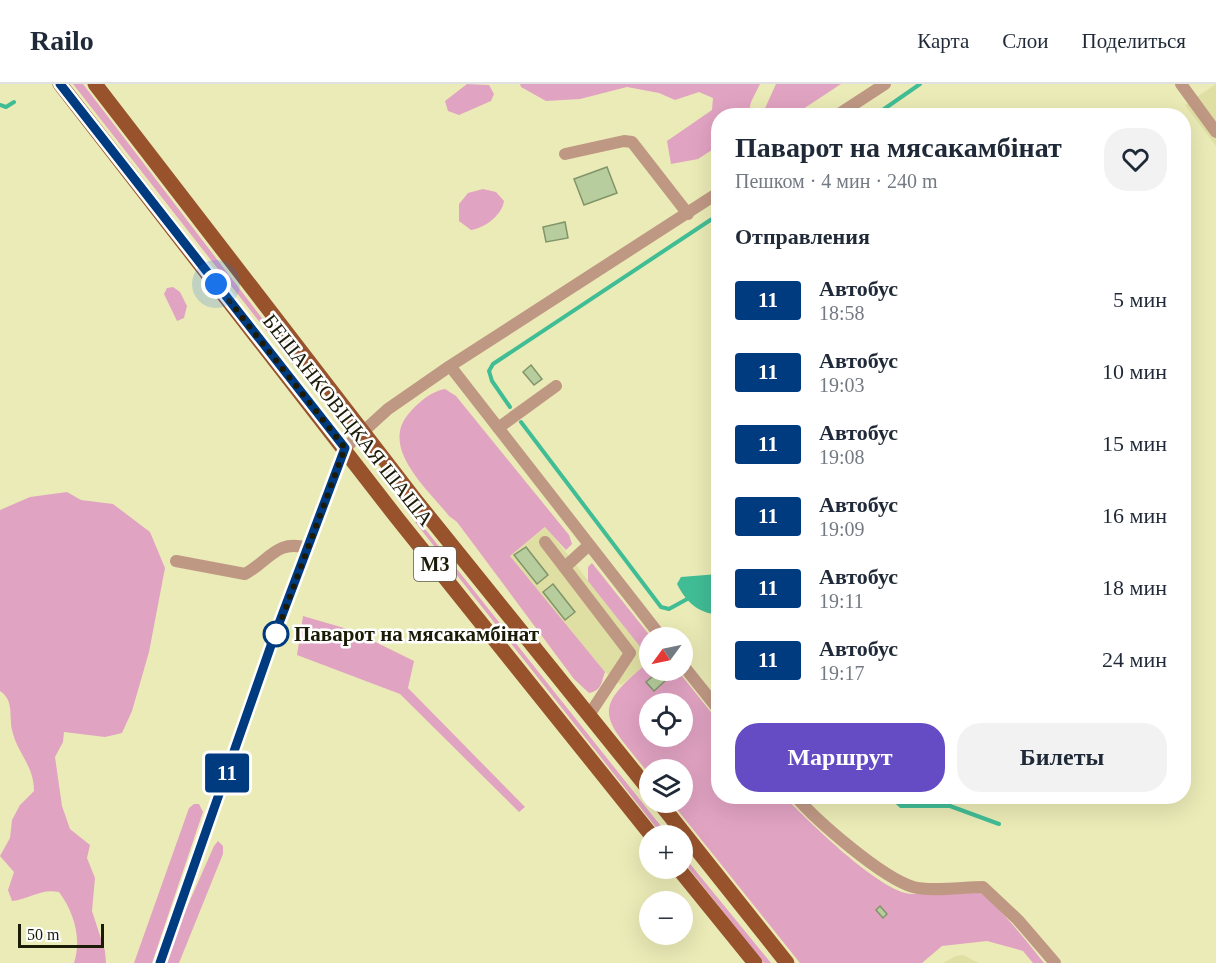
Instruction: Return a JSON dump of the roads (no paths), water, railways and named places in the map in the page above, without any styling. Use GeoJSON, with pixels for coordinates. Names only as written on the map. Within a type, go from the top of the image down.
{"type":"FeatureCollection","features":[{"type":"Feature","properties":{"kind":"main road","name":"БЕШАНКОВІЦКАЯ ШАША"},"geometry":{"type":"LineString","coordinates":[[60,84],[345,448],[397,518],[643,825]]}},
{"type":"Feature","properties":{"kind":"main road","name":"БЕШАНКОВІЦКАЯ ШАША"},"geometry":{"type":"LineString","coordinates":[[95,84],[476,576],[639,776]]}},
{"type":"Feature","properties":{"kind":"main road"},"geometry":{"type":"LineString","coordinates":[[668,813],[787,963]]}},
{"type":"Feature","properties":{"kind":"main road"},"geometry":{"type":"LineString","coordinates":[[687,879],[755,963]]}},
{"type":"Feature","properties":{"kind":"street"},"geometry":{"type":"LineString","coordinates":[[848,108],[885,84]]}},
{"type":"Feature","properties":{"kind":"street"},"geometry":{"type":"LineString","coordinates":[[1181,84],[1216,132]]}},
{"type":"Feature","properties":{"kind":"street"},"geometry":{"type":"LineString","coordinates":[[565,154],[624,141],[632,142],[688,214]]}},
{"type":"Feature","properties":{"kind":"street"},"geometry":{"type":"LineString","coordinates":[[160,963],[345,448],[388,409],[450,366],[711,198]]}},
{"type":"Feature","properties":{"kind":"street"},"geometry":{"type":"LineString","coordinates":[[450,366],[653,627]]}},
{"type":"Feature","properties":{"kind":"street"},"geometry":{"type":"LineString","coordinates":[[498,428],[556,386]]}},
{"type":"Feature","properties":{"kind":"street"},"geometry":{"type":"LineString","coordinates":[[545,542],[630,653],[589,715]]}},
{"type":"Feature","properties":{"kind":"street"},"geometry":{"type":"LineString","coordinates":[[176,561],[245,574],[262,564],[280,547],[292,544],[308,548]]}},
{"type":"Feature","properties":{"kind":"street"},"geometry":{"type":"LineString","coordinates":[[565,567],[589,544]]}},
{"type":"Feature","properties":{"kind":"street"},"geometry":{"type":"LineString","coordinates":[[693,678],[711,700]]}},
{"type":"Feature","properties":{"kind":"street"},"geometry":{"type":"LineString","coordinates":[[802,804],[889,875],[915,888],[983,887],[1018,920],[1055,963]]}},
{"type":"Feature","properties":{"kind":"waterway"},"geometry":{"type":"LineString","coordinates":[[886,108],[920,84]]}},
{"type":"Feature","properties":{"kind":"waterway"},"geometry":{"type":"LineString","coordinates":[[0,105],[6,107],[14,102]]}},
{"type":"Feature","properties":{"kind":"waterway"},"geometry":{"type":"LineString","coordinates":[[510,407],[492,381],[489,371],[493,364],[711,220]]}},
{"type":"Feature","properties":{"kind":"waterway"},"geometry":{"type":"LineString","coordinates":[[521,422],[661,607],[669,609],[689,598]]}},
{"type":"Feature","properties":{"kind":"waterway"},"geometry":{"type":"LineString","coordinates":[[899,804],[901,806],[950,806],[999,824]]}},
{"type":"Feature","properties":{"kind":"place","name":"Паварот на мясакамбінат"},"geometry":{"type":"Point","coordinates":[276,634]}}]}
